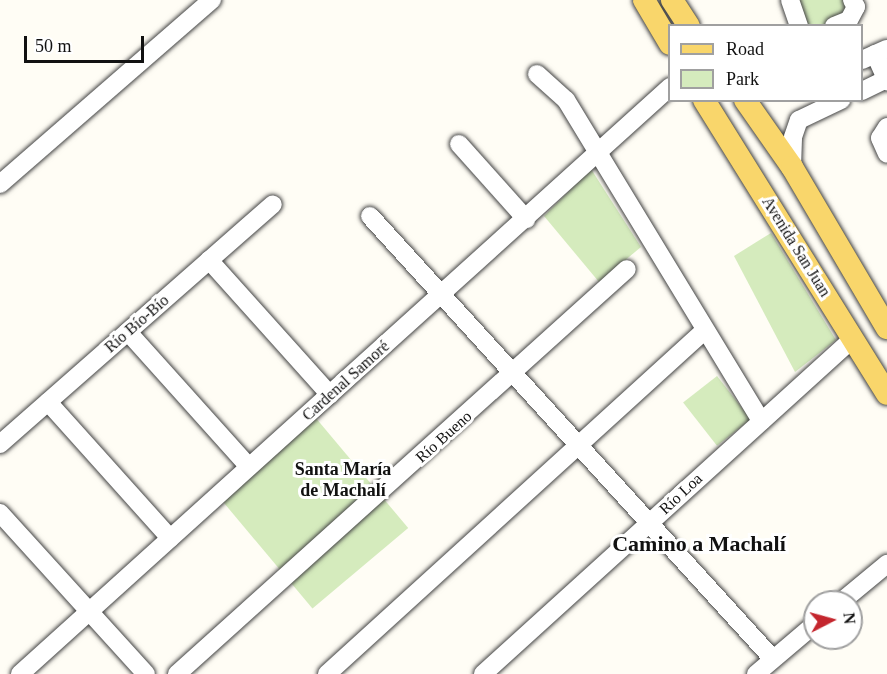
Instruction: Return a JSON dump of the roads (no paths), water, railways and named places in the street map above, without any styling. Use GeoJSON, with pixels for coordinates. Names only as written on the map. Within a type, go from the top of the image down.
{"type":"FeatureCollection","features":[{"type":"Feature","properties":{"kind":"main road"},"geometry":{"type":"LineString","coordinates":[[644,0],[668,42]]}},
{"type":"Feature","properties":{"kind":"main road"},"geometry":{"type":"LineString","coordinates":[[672,0],[688,24]]}},
{"type":"Feature","properties":{"kind":"main road","name":"Avenida San Juan"},"geometry":{"type":"LineString","coordinates":[[705,102],[887,394]]}},
{"type":"Feature","properties":{"kind":"main road"},"geometry":{"type":"LineString","coordinates":[[746,102],[792,166],[887,328]]}},
{"type":"Feature","properties":{"kind":"street"},"geometry":{"type":"LineString","coordinates":[[0,184],[212,0]]}},
{"type":"Feature","properties":{"kind":"street"},"geometry":{"type":"LineString","coordinates":[[790,0],[798,24]]}},
{"type":"Feature","properties":{"kind":"street"},"geometry":{"type":"LineString","coordinates":[[839,24],[849,20],[856,7],[852,0]]}},
{"type":"Feature","properties":{"kind":"street"},"geometry":{"type":"LineString","coordinates":[[863,89],[887,80],[874,55]]}},
{"type":"Feature","properties":{"kind":"street"},"geometry":{"type":"LineString","coordinates":[[537,75],[566,100],[596,155],[761,421]]}},
{"type":"Feature","properties":{"kind":"street","name":"Cardenal Samoré"},"geometry":{"type":"LineString","coordinates":[[20,674],[442,295],[668,88]]}},
{"type":"Feature","properties":{"kind":"street"},"geometry":{"type":"LineString","coordinates":[[792,166],[792,137],[799,120],[837,102]]}},
{"type":"Feature","properties":{"kind":"street"},"geometry":{"type":"LineString","coordinates":[[887,127],[880,138],[887,154]]}},
{"type":"Feature","properties":{"kind":"street"},"geometry":{"type":"LineString","coordinates":[[459,144],[526,219]]}},
{"type":"Feature","properties":{"kind":"street","name":"Río Bío-Bío"},"geometry":{"type":"LineString","coordinates":[[0,444],[273,204]]}},
{"type":"Feature","properties":{"kind":"street"},"geometry":{"type":"LineString","coordinates":[[370,216],[773,659]]}},
{"type":"Feature","properties":{"kind":"street"},"geometry":{"type":"LineString","coordinates":[[209,260],[330,395]]}},
{"type":"Feature","properties":{"kind":"street","name":"Río Bueno"},"geometry":{"type":"LineString","coordinates":[[177,674],[514,375],[627,269]]}},
{"type":"Feature","properties":{"kind":"street"},"geometry":{"type":"LineString","coordinates":[[327,674],[705,330]]}},
{"type":"Feature","properties":{"kind":"street"},"geometry":{"type":"LineString","coordinates":[[128,332],[249,467]]}},
{"type":"Feature","properties":{"kind":"street","name":"Río Loa"},"geometry":{"type":"LineString","coordinates":[[483,674],[853,338]]}},
{"type":"Feature","properties":{"kind":"street"},"geometry":{"type":"LineString","coordinates":[[48,402],[170,538]]}},
{"type":"Feature","properties":{"kind":"street"},"geometry":{"type":"LineString","coordinates":[[0,513],[146,674]]}},
{"type":"Feature","properties":{"kind":"street"},"geometry":{"type":"LineString","coordinates":[[856,590],[887,564]]}},
{"type":"Feature","properties":{"kind":"street"},"geometry":{"type":"LineString","coordinates":[[756,674],[803,634]]}},
{"type":"Feature","properties":{"kind":"district","name":"Santa María de Machalí"},"geometry":{"type":"Point","coordinates":[343,480]}},
{"type":"Feature","properties":{"kind":"district","name":"Camino a Machalí"},"geometry":{"type":"Point","coordinates":[699,544]}}]}
